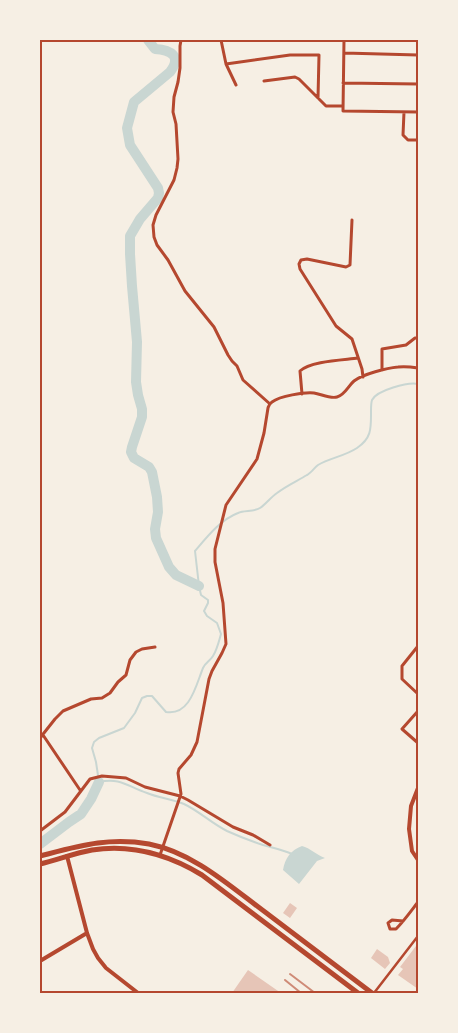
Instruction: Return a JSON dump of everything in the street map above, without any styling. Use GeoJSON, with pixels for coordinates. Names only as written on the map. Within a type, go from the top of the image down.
{"type":"FeatureCollection","features":[{"type":"Feature","properties":{"kind":"main road"},"geometry":{"type":"LineString","coordinates":[[40,856],[109,841],[148,844],[182,855],[222,880],[373,993]]}},
{"type":"Feature","properties":{"kind":"main road"},"geometry":{"type":"LineString","coordinates":[[40,864],[91,850],[111,848],[160,855],[185,865],[202,875],[358,993]]}},
{"type":"Feature","properties":{"kind":"street"},"geometry":{"type":"LineString","coordinates":[[181,40],[180,68],[173,112],[176,124],[177,168],[174,180],[156,215],[154,237],[185,291],[214,327],[228,355],[238,366],[244,380],[270,404]]}},
{"type":"Feature","properties":{"kind":"street"},"geometry":{"type":"LineString","coordinates":[[221,40],[226,64],[236,85]]}},
{"type":"Feature","properties":{"kind":"street"},"geometry":{"type":"LineString","coordinates":[[344,40],[342,111],[418,112]]}},
{"type":"Feature","properties":{"kind":"street"},"geometry":{"type":"LineString","coordinates":[[344,53],[418,55]]}},
{"type":"Feature","properties":{"kind":"street"},"geometry":{"type":"LineString","coordinates":[[226,64],[290,55],[319,55],[318,98]]}},
{"type":"Feature","properties":{"kind":"street"},"geometry":{"type":"LineString","coordinates":[[264,81],[296,77],[326,106],[343,106]]}},
{"type":"Feature","properties":{"kind":"street"},"geometry":{"type":"LineString","coordinates":[[343,82],[418,84]]}},
{"type":"Feature","properties":{"kind":"street"},"geometry":{"type":"LineString","coordinates":[[404,112],[403,135],[408,140],[418,140]]}},
{"type":"Feature","properties":{"kind":"street"},"geometry":{"type":"LineString","coordinates":[[352,220],[350,265],[346,267],[307,259],[301,260],[299,264],[300,269],[336,326],[352,339],[363,377]]}},
{"type":"Feature","properties":{"kind":"street"},"geometry":{"type":"LineString","coordinates":[[382,370],[382,349],[406,345],[415,338],[418,338]]}},
{"type":"Feature","properties":{"kind":"street"},"geometry":{"type":"LineString","coordinates":[[302,394],[300,371],[303,368],[311,364],[358,358]]}},
{"type":"Feature","properties":{"kind":"street"},"geometry":{"type":"LineString","coordinates":[[160,855],[181,791],[179,769],[191,754],[197,742],[209,679],[226,644],[223,603],[214,555],[220,527],[226,505],[257,459],[270,404],[279,398],[302,394],[314,393],[331,398],[337,397],[343,394],[353,382],[382,370],[399,367],[418,368]]}},
{"type":"Feature","properties":{"kind":"street"},"geometry":{"type":"LineString","coordinates":[[80,791],[41,736],[63,711],[91,699],[102,698],[110,693],[126,675],[130,660],[136,652],[155,647]]}},
{"type":"Feature","properties":{"kind":"street"},"geometry":{"type":"LineString","coordinates":[[417,649],[402,666],[402,680],[418,694]]}},
{"type":"Feature","properties":{"kind":"street"},"geometry":{"type":"LineString","coordinates":[[418,711],[402,729],[418,743]]}},
{"type":"Feature","properties":{"kind":"street"},"geometry":{"type":"LineString","coordinates":[[40,832],[65,812],[90,778],[113,776],[126,778],[178,800],[188,800],[232,827],[253,835],[270,845]]}},
{"type":"Feature","properties":{"kind":"street"},"geometry":{"type":"LineString","coordinates":[[418,788],[411,806],[409,829],[412,850],[418,860]]}},
{"type":"Feature","properties":{"kind":"street"},"geometry":{"type":"LineString","coordinates":[[66,849],[87,933],[96,954],[106,968],[138,993]]}},
{"type":"Feature","properties":{"kind":"street"},"geometry":{"type":"LineString","coordinates":[[403,921],[392,920],[388,923],[390,929],[396,929],[403,921],[418,902]]}},
{"type":"Feature","properties":{"kind":"street"},"geometry":{"type":"LineString","coordinates":[[40,961],[87,933]]}},
{"type":"Feature","properties":{"kind":"street"},"geometry":{"type":"LineString","coordinates":[[373,993],[416,941],[418,936]]}},
{"type":"Feature","properties":{"kind":"shaded area"},"geometry":{"type":"Polygon","coordinates":[[[302,846],[325,858],[317,861],[299,884],[283,870],[289,855],[302,846]]]}},
{"type":"Feature","properties":{"kind":"building"},"geometry":{"type":"Polygon","coordinates":[[[290,903],[297,908],[290,918],[283,913],[290,903]]]}},
{"type":"Feature","properties":{"kind":"building"},"geometry":{"type":"Polygon","coordinates":[[[416,946],[418,948],[418,989],[398,975],[403,969],[400,967],[416,946]]]}},
{"type":"Feature","properties":{"kind":"building"},"geometry":{"type":"Polygon","coordinates":[[[377,949],[388,957],[390,963],[385,969],[371,958],[377,949]]]}},
{"type":"Feature","properties":{"kind":"building"},"geometry":{"type":"Polygon","coordinates":[[[248,970],[281,993],[232,993],[248,970]]]}},
{"type":"Feature","properties":{"kind":"waterway"},"geometry":{"type":"LineString","coordinates":[[148,40],[155,49],[170,52],[175,58],[175,62],[170,72],[134,102],[127,128],[130,145],[158,188],[159,193],[158,198],[140,219],[130,236],[137,342],[136,382],[142,409],[142,417],[131,452],[134,458],[149,467],[152,472],[158,512],[155,529],[156,538],[169,567],[176,575],[199,586]]}},
{"type":"Feature","properties":{"kind":"waterway"},"geometry":{"type":"LineString","coordinates":[[292,854],[227,831],[179,802],[140,791],[124,783],[113,781],[99,782],[92,748],[94,742],[99,738],[124,728],[135,713],[142,698],[152,696],[166,712],[174,712],[181,709],[191,698],[204,666],[216,651],[221,634],[217,623],[207,616],[204,611],[208,600],[201,595],[199,586],[195,551],[209,535],[231,516],[260,508],[284,488],[308,474],[318,465],[357,448],[366,440],[370,432],[371,403],[375,396],[407,384],[418,384]]}},
{"type":"Feature","properties":{"kind":"waterway"},"geometry":{"type":"LineString","coordinates":[[40,844],[81,814],[99,782]]}},
{"type":"Feature","properties":{"kind":"railway"},"geometry":{"type":"LineString","coordinates":[[290,974],[315,993]]}},
{"type":"Feature","properties":{"kind":"railway"},"geometry":{"type":"LineString","coordinates":[[285,980],[301,993]]}}]}
